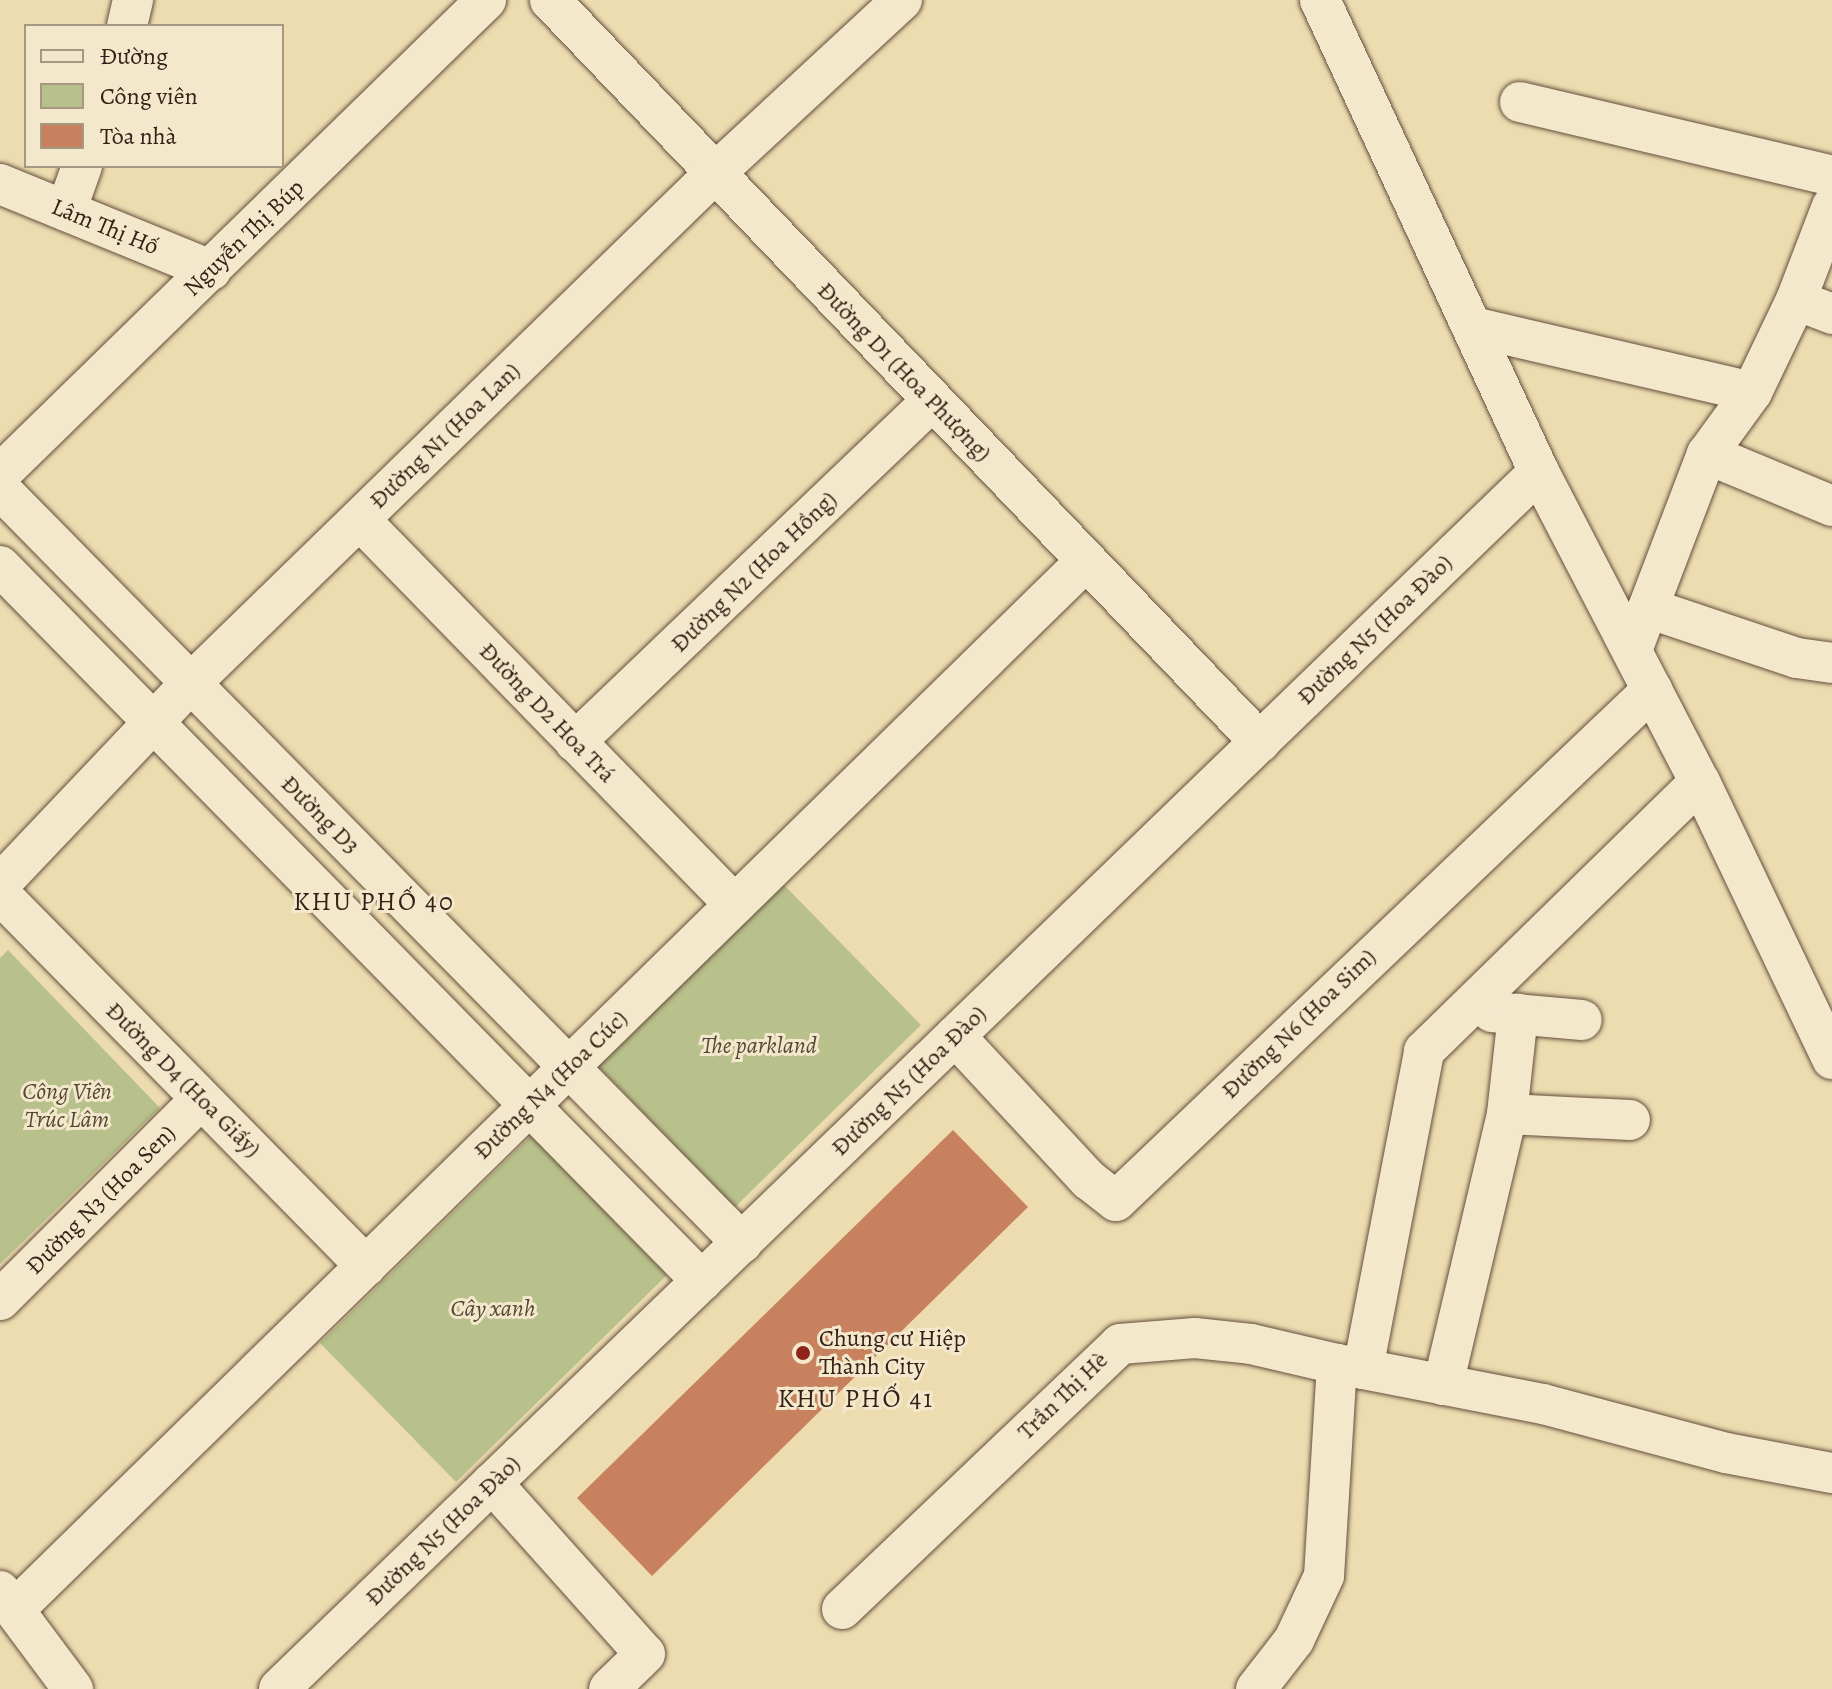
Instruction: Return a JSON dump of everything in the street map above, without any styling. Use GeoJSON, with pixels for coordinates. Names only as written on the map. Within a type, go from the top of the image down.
{"type":"FeatureCollection","features":[{"type":"Feature","properties":{"kind":"street"},"geometry":{"type":"LineString","coordinates":[[127,24],[133,0]]}},
{"type":"Feature","properties":{"kind":"street","name":"Nguyễn Thị Búp"},"geometry":{"type":"LineString","coordinates":[[0,474],[486,0]]}},
{"type":"Feature","properties":{"kind":"street","name":"Đường D1 (Hoa Phượng)"},"geometry":{"type":"LineString","coordinates":[[550,0],[1260,742]]}},
{"type":"Feature","properties":{"kind":"street","name":"Đường N1 (Hoa Lan)"},"geometry":{"type":"LineString","coordinates":[[0,884],[190,684],[714,174],[902,0]]}},
{"type":"Feature","properties":{"kind":"street"},"geometry":{"type":"LineString","coordinates":[[1320,0],[1539,472],[1700,782],[1832,1059]]}},
{"type":"Feature","properties":{"kind":"street"},"geometry":{"type":"LineString","coordinates":[[1520,102],[1832,176]]}},
{"type":"Feature","properties":{"kind":"street"},"geometry":{"type":"LineString","coordinates":[[66,211],[81,168]]}},
{"type":"Feature","properties":{"kind":"street","name":"Lâm Thị Hố"},"geometry":{"type":"LineString","coordinates":[[0,184],[211,270]]}},
{"type":"Feature","properties":{"kind":"street"},"geometry":{"type":"LineString","coordinates":[[1632,650],[1707,454],[1814,307],[1832,206]]}},
{"type":"Feature","properties":{"kind":"street"},"geometry":{"type":"LineString","coordinates":[[1473,327],[1752,392]]}},
{"type":"Feature","properties":{"kind":"street","name":"Đường N2 (Hoa Hồng)"},"geometry":{"type":"LineString","coordinates":[[575,742],[932,401]]}},
{"type":"Feature","properties":{"kind":"street"},"geometry":{"type":"LineString","coordinates":[[1707,454],[1832,506]]}},
{"type":"Feature","properties":{"kind":"street","name":"Đường N5 (Hoa Đào)"},"geometry":{"type":"LineString","coordinates":[[279,1689],[1539,472]]}},
{"type":"Feature","properties":{"kind":"street","name":"Đường D3"},"geometry":{"type":"LineString","coordinates":[[0,489],[742,1243]]}},
{"type":"Feature","properties":{"kind":"street","name":"Đường D2 Hoa Trá"},"geometry":{"type":"LineString","coordinates":[[360,520],[735,905]]}},
{"type":"Feature","properties":{"kind":"street","name":"Đường N4 (Hoa Cúc)"},"geometry":{"type":"LineString","coordinates":[[7,1600],[366,1266],[1086,561]]}},
{"type":"Feature","properties":{"kind":"street","name":"Đường D3"},"geometry":{"type":"LineString","coordinates":[[0,566],[702,1281]]}},
{"type":"Feature","properties":{"kind":"street"},"geometry":{"type":"LineString","coordinates":[[1648,608],[1797,658],[1832,663]]}},
{"type":"Feature","properties":{"kind":"street","name":"Đường N6 (Hoa Sim)"},"geometry":{"type":"LineString","coordinates":[[955,1036],[1089,1180],[1116,1201],[1652,690]]}},
{"type":"Feature","properties":{"kind":"street"},"geometry":{"type":"LineString","coordinates":[[1256,1689],[1294,1640],[1324,1576],[1350,1367],[1424,1051],[1700,782]]}},
{"type":"Feature","properties":{"kind":"street","name":"Đường D4 (Hoa Giấy)"},"geometry":{"type":"LineString","coordinates":[[0,894],[366,1266]]}},
{"type":"Feature","properties":{"kind":"street"},"geometry":{"type":"LineString","coordinates":[[1465,1009],[1582,1020]]}},
{"type":"Feature","properties":{"kind":"street"},"geometry":{"type":"LineString","coordinates":[[1443,1385],[1507,1114],[1518,1014]]}},
{"type":"Feature","properties":{"kind":"street","name":"Đường N3 (Hoa Sen)"},"geometry":{"type":"LineString","coordinates":[[0,1300],[201,1099]]}},
{"type":"Feature","properties":{"kind":"street"},"geometry":{"type":"LineString","coordinates":[[1507,1114],[1630,1120]]}},
{"type":"Feature","properties":{"kind":"street","name":"Trần Thị Hè"},"geometry":{"type":"LineString","coordinates":[[842,1609],[1120,1344],[1220,1340],[1443,1385],[1832,1473]]}},
{"type":"Feature","properties":{"kind":"street"},"geometry":{"type":"LineString","coordinates":[[492,1483],[645,1654],[609,1689]]}},
{"type":"Feature","properties":{"kind":"street"},"geometry":{"type":"LineString","coordinates":[[7,1600],[73,1689]]}},
{"type":"Feature","properties":{"kind":"green space","name":"The parkland"},"geometry":{"type":"Polygon","coordinates":[[[784,885],[921,1025],[735,1207],[598,1066],[784,885]]]}},
{"type":"Feature","properties":{"kind":"green space","name":"Công Viên Trúc Lâm"},"geometry":{"type":"Polygon","coordinates":[[[8,950],[160,1108],[0,1264],[0,958],[8,950]]]}},
{"type":"Feature","properties":{"kind":"green space","name":"Cây xanh"},"geometry":{"type":"Polygon","coordinates":[[[531,1136],[667,1275],[456,1482],[320,1343],[531,1136]]]}},
{"type":"Feature","properties":{"kind":"building","name":"Chung cư Hiệp Thành City"},"geometry":{"type":"Polygon","coordinates":[[[953,1130],[1028,1207],[652,1576],[577,1498],[953,1130]]]}},
{"type":"Feature","properties":{"kind":"place","name":"Chung cư Hiệp Thành City"},"geometry":{"type":"Point","coordinates":[803,1353]}},
{"type":"Feature","properties":{"kind":"district","name":"KHU PHỐ 40"},"geometry":{"type":"Point","coordinates":[374,902]}},
{"type":"Feature","properties":{"kind":"district","name":"KHU PHỐ 41"},"geometry":{"type":"Point","coordinates":[856,1399]}}]}
